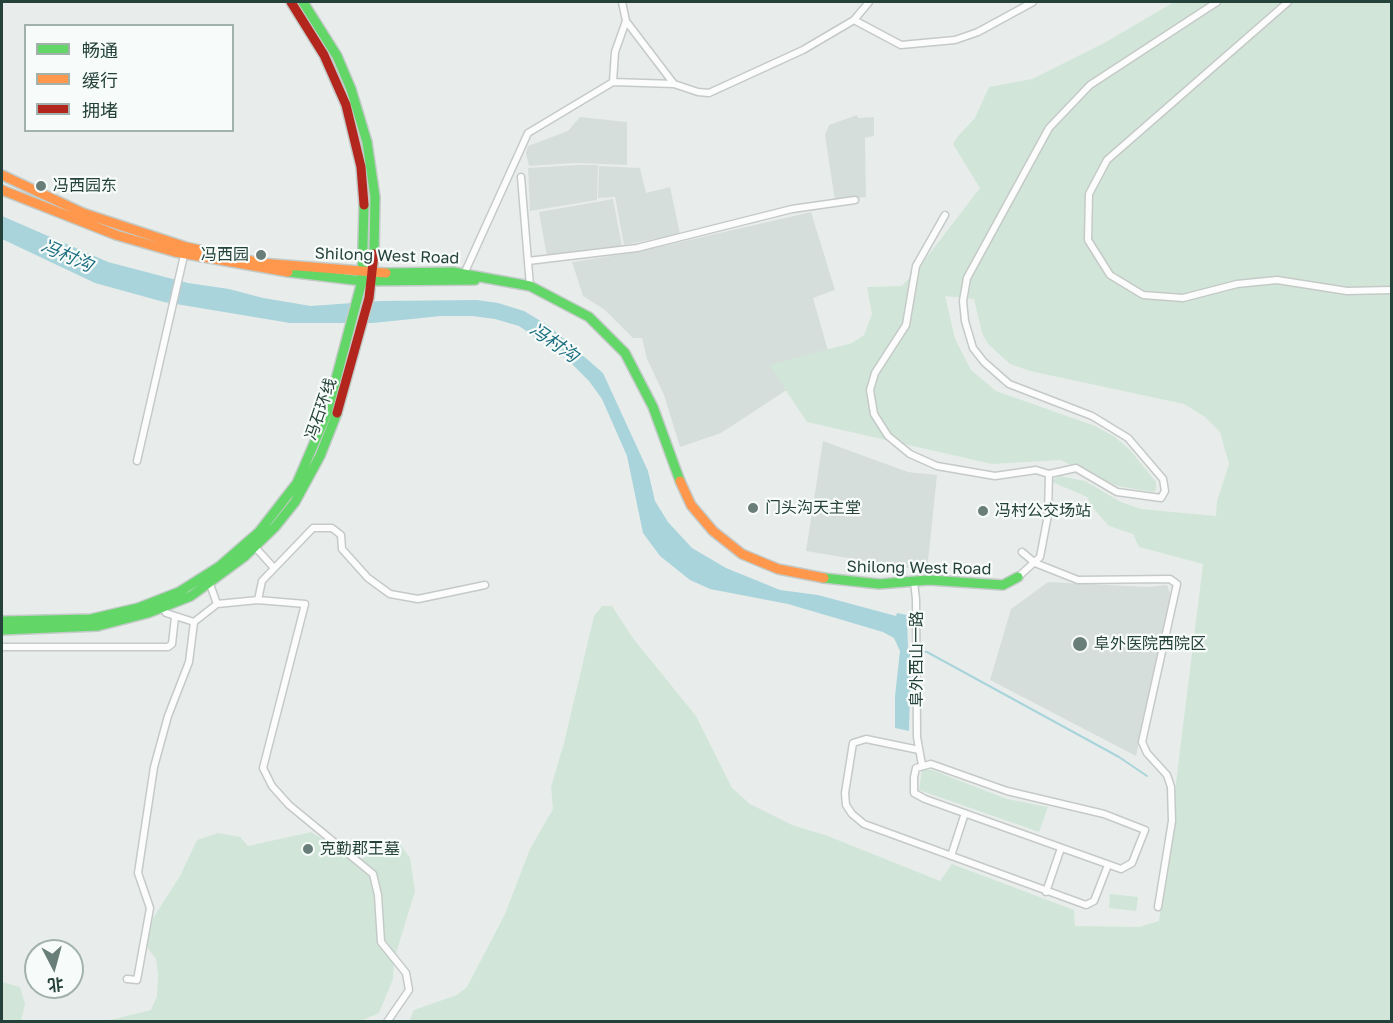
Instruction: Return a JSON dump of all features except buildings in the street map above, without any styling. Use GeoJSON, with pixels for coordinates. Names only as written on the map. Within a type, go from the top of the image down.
{"type":"FeatureCollection","features":[{"type":"Feature","properties":{"kind":"main road","name":"冯石环线"},"geometry":{"type":"LineString","coordinates":[[2,621],[91,619],[191,596],[210,584],[255,547],[286,514],[317,463],[338,409],[369,298],[364,186],[354,130],[324,55],[291,2]]}},
{"type":"Feature","properties":{"kind":"main road","name":"冯石环线"},"geometry":{"type":"LineString","coordinates":[[2,630],[98,627],[160,603],[220,566],[259,532],[297,483],[322,428],[351,329],[357,300],[367,277],[375,197],[365,132],[342,68],[303,2]]}},
{"type":"Feature","properties":{"kind":"main road","name":"Shilong West Road"},"geometry":{"type":"LineString","coordinates":[[2,175],[83,213],[186,250]]}},
{"type":"Feature","properties":{"kind":"main road","name":"Shilong West Road"},"geometry":{"type":"LineString","coordinates":[[2,190],[116,236],[186,250],[367,277],[498,280]]}},
{"type":"Feature","properties":{"kind":"main road","name":"Shilong West Road"},"geometry":{"type":"LineString","coordinates":[[367,277],[464,274],[498,280],[530,286],[549,294],[588,317],[625,353],[653,407],[682,489],[701,518],[727,544],[760,563],[802,574],[879,584],[929,580],[1003,585],[1018,577]]}},
{"type":"Feature","properties":{"kind":"street"},"geometry":{"type":"LineString","coordinates":[[622,2],[626,21],[674,84]]}},
{"type":"Feature","properties":{"kind":"street"},"geometry":{"type":"LineString","coordinates":[[464,274],[528,133],[613,82],[674,84],[698,92],[717,90],[803,50],[854,20],[869,2]]}},
{"type":"Feature","properties":{"kind":"street"},"geometry":{"type":"LineString","coordinates":[[854,20],[901,45],[955,40],[978,32],[1033,2]]}},
{"type":"Feature","properties":{"kind":"street"},"geometry":{"type":"LineString","coordinates":[[945,215],[916,266],[906,325],[875,373],[870,390],[874,414],[888,436],[910,454],[938,466],[995,476],[1036,470],[1049,474],[1076,468],[1118,492],[1161,498],[1166,491],[1163,479],[1128,438],[1092,416],[1009,384],[984,362],[973,348],[965,321],[963,301],[967,278],[1049,128],[1090,85],[1216,2]]}},
{"type":"Feature","properties":{"kind":"street"},"geometry":{"type":"LineString","coordinates":[[1288,2],[1107,160],[1089,194],[1088,240],[1110,275],[1143,295],[1183,298],[1237,284],[1277,280],[1347,291],[1392,290]]}},
{"type":"Feature","properties":{"kind":"street"},"geometry":{"type":"LineString","coordinates":[[613,82],[615,52],[626,21]]}},
{"type":"Feature","properties":{"kind":"street"},"geometry":{"type":"LineString","coordinates":[[521,177],[530,286]]}},
{"type":"Feature","properties":{"kind":"street"},"geometry":{"type":"LineString","coordinates":[[528,261],[637,248],[792,209],[855,200]]}},
{"type":"Feature","properties":{"kind":"street"},"geometry":{"type":"LineString","coordinates":[[137,461],[186,250]]}},
{"type":"Feature","properties":{"kind":"street"},"geometry":{"type":"LineString","coordinates":[[1018,577],[1040,557],[1048,515],[1049,474]]}},
{"type":"Feature","properties":{"kind":"street"},"geometry":{"type":"LineString","coordinates":[[258,600],[262,581],[313,528],[332,528],[341,535],[342,549],[368,578],[390,594],[418,599],[485,585]]}},
{"type":"Feature","properties":{"kind":"street"},"geometry":{"type":"LineString","coordinates":[[255,547],[274,567]]}},
{"type":"Feature","properties":{"kind":"street"},"geometry":{"type":"LineString","coordinates":[[1022,552],[1035,563],[1078,580],[1170,579],[1177,584],[1142,742],[1148,753],[1167,775],[1171,787],[1172,821],[1158,907]]}},
{"type":"Feature","properties":{"kind":"street","name":"阜外西山一路"},"geometry":{"type":"LineString","coordinates":[[914,582],[917,737],[922,765]]}},
{"type":"Feature","properties":{"kind":"street"},"geometry":{"type":"LineString","coordinates":[[210,584],[217,604]]}},
{"type":"Feature","properties":{"kind":"street"},"geometry":{"type":"LineString","coordinates":[[127,979],[137,980],[150,908],[138,873],[154,767],[168,716],[189,662],[194,622],[217,604],[258,600],[305,604],[263,768],[272,786],[289,805],[373,874],[380,916],[381,942],[406,973],[409,990],[387,1022]]}},
{"type":"Feature","properties":{"kind":"street"},"geometry":{"type":"LineString","coordinates":[[160,603],[165,613],[194,622]]}},
{"type":"Feature","properties":{"kind":"street"},"geometry":{"type":"LineString","coordinates":[[2,647],[168,647],[172,644],[175,617]]}},
{"type":"Feature","properties":{"kind":"street"},"geometry":{"type":"LineString","coordinates":[[919,750],[866,739],[853,743],[846,805],[864,824],[1086,905],[1094,901],[1108,865]]}},
{"type":"Feature","properties":{"kind":"street"},"geometry":{"type":"LineString","coordinates":[[931,764],[954,770],[1007,791],[1104,814],[1145,830],[1132,862],[1126,868],[1108,865],[914,793],[916,768],[922,765],[931,764]]}},
{"type":"Feature","properties":{"kind":"street"},"geometry":{"type":"LineString","coordinates":[[951,856],[965,813]]}},
{"type":"Feature","properties":{"kind":"street"},"geometry":{"type":"LineString","coordinates":[[1046,892],[1061,848]]}},
{"type":"Feature","properties":{"kind":"shaded area"},"geometry":{"type":"Polygon","coordinates":[[[857,115],[858,118],[874,117],[874,136],[865,138],[866,197],[835,201],[825,135],[829,125],[857,115]]]}},
{"type":"Feature","properties":{"kind":"shaded area"},"geometry":{"type":"Polygon","coordinates":[[[580,117],[627,122],[627,165],[576,163],[529,166],[526,153],[528,146],[568,131],[580,117]]]}},
{"type":"Feature","properties":{"kind":"shaded area"},"geometry":{"type":"Polygon","coordinates":[[[598,165],[597,200],[530,211],[528,168],[598,165]]]}},
{"type":"Feature","properties":{"kind":"shaded area"},"geometry":{"type":"Polygon","coordinates":[[[599,166],[640,168],[646,193],[670,187],[680,234],[624,245],[615,197],[598,198],[599,166]]]}},
{"type":"Feature","properties":{"kind":"shaded area"},"geometry":{"type":"Polygon","coordinates":[[[613,199],[622,246],[547,257],[539,212],[613,199]]]}},
{"type":"Feature","properties":{"kind":"shaded area"},"geometry":{"type":"Polygon","coordinates":[[[811,212],[835,290],[813,298],[831,361],[721,433],[680,447],[664,395],[647,359],[642,338],[633,338],[605,310],[583,296],[572,262],[637,252],[811,212]]]}},
{"type":"Feature","properties":{"kind":"shaded area"},"geometry":{"type":"Polygon","coordinates":[[[823,441],[908,472],[937,475],[927,571],[806,551],[823,441]]]}},
{"type":"Feature","properties":{"kind":"shaded area","name":"阜外医院西院区"},"geometry":{"type":"Polygon","coordinates":[[[1048,582],[1148,587],[1167,585],[1171,596],[1136,756],[990,680],[1011,609],[1048,582]]]}},
{"type":"Feature","properties":{"kind":"green space"},"geometry":{"type":"Polygon","coordinates":[[[1174,2],[1391,2],[1391,1021],[409,1022],[414,1010],[457,995],[467,987],[505,914],[530,849],[553,809],[551,787],[564,743],[594,616],[602,606],[612,606],[632,637],[696,716],[732,788],[750,804],[792,825],[825,835],[940,881],[952,864],[1074,910],[1075,926],[1139,927],[1159,921],[1203,564],[1139,547],[1133,534],[1109,526],[1092,507],[1087,497],[1050,481],[1060,476],[1085,481],[1121,502],[1141,509],[1216,516],[1217,501],[1229,464],[1220,432],[1205,417],[1184,404],[1030,371],[1010,364],[988,344],[982,333],[974,299],[945,296],[955,339],[971,370],[996,391],[1095,426],[1115,437],[1130,450],[1156,482],[1156,490],[1153,492],[1118,486],[1060,460],[992,464],[807,422],[769,365],[852,343],[864,335],[872,314],[867,287],[902,286],[920,266],[980,188],[953,144],[975,118],[989,87],[1032,79],[1106,42],[1174,2]]]}},
{"type":"Feature","properties":{"kind":"green space"},"geometry":{"type":"Polygon","coordinates":[[[922,769],[932,770],[1007,799],[1048,807],[1039,832],[919,790],[922,769]]]}},
{"type":"Feature","properties":{"kind":"green space"},"geometry":{"type":"Polygon","coordinates":[[[311,832],[358,860],[375,853],[385,843],[400,844],[410,858],[415,891],[394,960],[393,979],[379,1013],[358,1022],[63,1022],[106,1021],[151,1010],[157,996],[158,974],[156,959],[143,942],[148,926],[180,876],[197,840],[218,833],[240,837],[248,846],[311,832]]]}},
{"type":"Feature","properties":{"kind":"green space"},"geometry":{"type":"Polygon","coordinates":[[[1110,894],[1138,897],[1136,911],[1109,908],[1110,894]]]}},
{"type":"Feature","properties":{"kind":"green space"},"geometry":{"type":"Polygon","coordinates":[[[2,982],[20,987],[25,1004],[21,1021],[2,1021],[2,982]]]}},
{"type":"Feature","properties":{"kind":"water","name":"冯村沟"},"geometry":{"type":"Polygon","coordinates":[[[2,216],[108,262],[188,283],[229,289],[263,298],[311,306],[380,301],[477,300],[498,303],[524,311],[549,326],[603,373],[648,471],[655,501],[668,522],[692,548],[726,568],[780,590],[818,595],[896,616],[897,613],[907,615],[908,650],[911,651],[909,731],[895,728],[895,696],[900,651],[894,638],[883,632],[788,604],[710,589],[690,580],[660,556],[643,533],[627,456],[602,399],[589,381],[568,360],[519,326],[495,319],[472,316],[441,316],[373,323],[290,323],[164,302],[95,283],[2,239],[2,216]]]}},
{"type":"Feature","properties":{"kind":"waterway"},"geometry":{"type":"LineString","coordinates":[[908,650],[927,652],[1119,757],[1147,776]]}},
{"type":"Feature","properties":{"kind":"traffic: fast"},"geometry":{"type":"LineString","coordinates":[[303,2],[337,56],[351,89],[367,142],[375,197],[374,254]]}},
{"type":"Feature","properties":{"kind":"traffic: fast"},"geometry":{"type":"LineString","coordinates":[[2,621],[91,619],[138,608],[179,592],[220,566],[259,532],[297,483],[327,413],[362,281],[364,205]]}},
{"type":"Feature","properties":{"kind":"traffic: fast"},"geometry":{"type":"LineString","coordinates":[[288,272],[362,281],[475,280]]}},
{"type":"Feature","properties":{"kind":"traffic: fast"},"geometry":{"type":"LineString","coordinates":[[386,273],[453,272],[530,286],[589,317],[625,353],[653,407],[680,481]]}},
{"type":"Feature","properties":{"kind":"traffic: fast"},"geometry":{"type":"LineString","coordinates":[[2,630],[98,626],[148,613],[191,596],[244,557],[275,527],[295,502],[320,456],[337,413]]}},
{"type":"Feature","properties":{"kind":"traffic: fast"},"geometry":{"type":"LineString","coordinates":[[824,578],[879,584],[929,580],[1003,585],[1018,577]]}},
{"type":"Feature","properties":{"kind":"traffic: slow"},"geometry":{"type":"LineString","coordinates":[[2,175],[83,213],[186,247],[261,263],[386,273]]}},
{"type":"Feature","properties":{"kind":"traffic: slow"},"geometry":{"type":"LineString","coordinates":[[2,190],[116,235],[175,252],[288,272]]}},
{"type":"Feature","properties":{"kind":"traffic: slow"},"geometry":{"type":"LineString","coordinates":[[680,481],[691,505],[713,531],[742,554],[778,569],[824,578]]}},
{"type":"Feature","properties":{"kind":"traffic: jam"},"geometry":{"type":"LineString","coordinates":[[291,2],[324,55],[346,105],[361,167],[364,205]]}},
{"type":"Feature","properties":{"kind":"traffic: jam"},"geometry":{"type":"LineString","coordinates":[[337,413],[369,298],[374,254]]}},
{"type":"Feature","properties":{"kind":"place","name":"冯西园东"},"geometry":{"type":"Point","coordinates":[41,186]}},
{"type":"Feature","properties":{"kind":"place","name":"冯西园"},"geometry":{"type":"Point","coordinates":[261,255]}},
{"type":"Feature","properties":{"kind":"place","name":"门头沟天主堂"},"geometry":{"type":"Point","coordinates":[753,508]}},
{"type":"Feature","properties":{"kind":"place","name":"冯村公交场站"},"geometry":{"type":"Point","coordinates":[983,511]}},
{"type":"Feature","properties":{"kind":"place","name":"阜外医院西院区"},"geometry":{"type":"Point","coordinates":[1080,644]}},
{"type":"Feature","properties":{"kind":"place","name":"克勤郡王墓"},"geometry":{"type":"Point","coordinates":[308,849]}}]}
